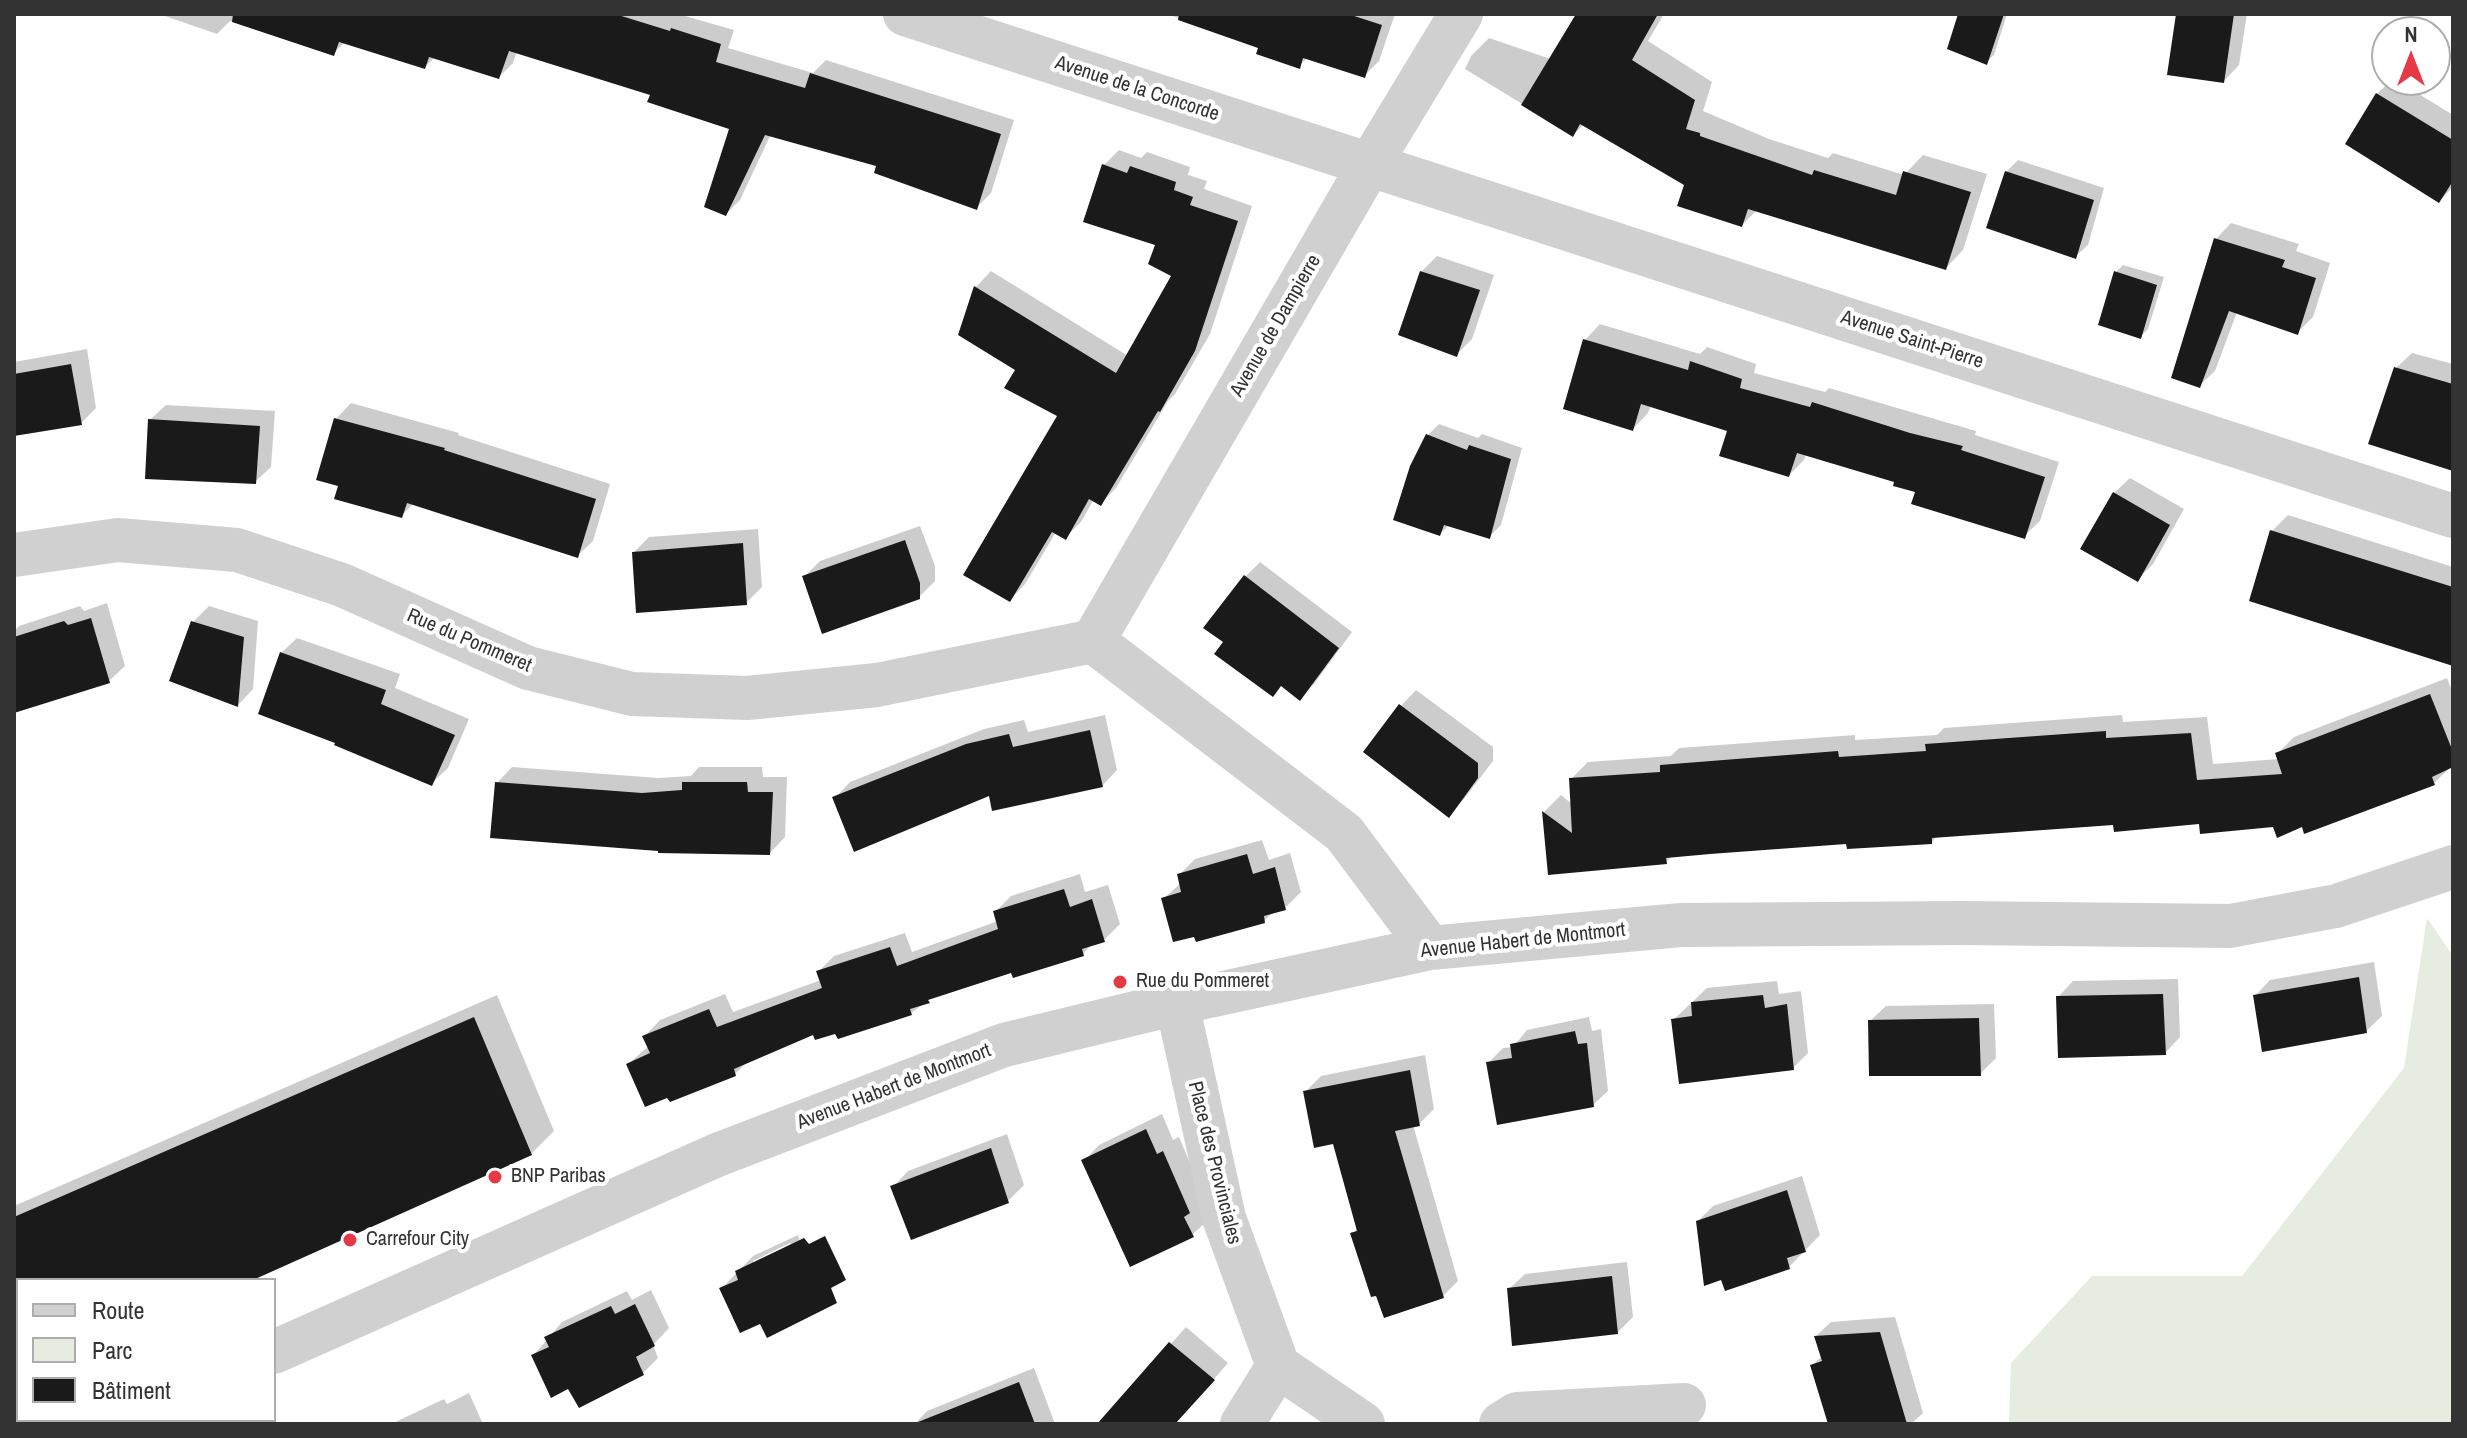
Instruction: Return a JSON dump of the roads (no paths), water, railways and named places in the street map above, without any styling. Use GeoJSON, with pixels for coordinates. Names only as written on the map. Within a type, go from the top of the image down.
{"type":"FeatureCollection","features":[{"type":"Feature","properties":{"kind":"street","name":"Avenue de la Concorde"},"geometry":{"type":"LineString","coordinates":[[905,14],[1370,164]]}},
{"type":"Feature","properties":{"kind":"street","name":"Avenue de Dampierre"},"geometry":{"type":"LineString","coordinates":[[1093,641],[1370,164],[1461,14]]}},
{"type":"Feature","properties":{"kind":"street","name":"Avenue Saint-Pierre"},"geometry":{"type":"LineString","coordinates":[[1370,164],[2453,516]]}},
{"type":"Feature","properties":{"kind":"street","name":"Rue du Pommeret"},"geometry":{"type":"LineString","coordinates":[[14,555],[118,540],[237,550],[342,585],[528,668],[632,694],[747,698],[877,685],[1093,641]]}},
{"type":"Feature","properties":{"kind":"street"},"geometry":{"type":"LineString","coordinates":[[1093,641],[1344,833],[1430,948]]}},
{"type":"Feature","properties":{"kind":"street","name":"Avenue Habert de Montmort"},"geometry":{"type":"LineString","coordinates":[[276,1351],[717,1155],[1004,1045],[1177,1003],[1430,948],[1681,925],[1964,923],[2230,926],[2336,906],[2453,867]]}},
{"type":"Feature","properties":{"kind":"street","name":"Place des Provinciales"},"geometry":{"type":"LineString","coordinates":[[1177,1003],[1224,1218],[1278,1366]]}},
{"type":"Feature","properties":{"kind":"street"},"geometry":{"type":"LineString","coordinates":[[1242,1424],[1278,1366],[1363,1424]]}},
{"type":"Feature","properties":{"kind":"street"},"geometry":{"type":"LineString","coordinates":[[1501,1424],[1517,1414],[1684,1405]]}},
{"type":"Feature","properties":{"kind":"place","name":"Rue du Pommeret"},"geometry":{"type":"Point","coordinates":[1120,982]}},
{"type":"Feature","properties":{"kind":"place","name":"BNP Paribas"},"geometry":{"type":"Point","coordinates":[495,1177]}},
{"type":"Feature","properties":{"kind":"place","name":"Carrefour City"},"geometry":{"type":"Point","coordinates":[350,1240]}}]}
